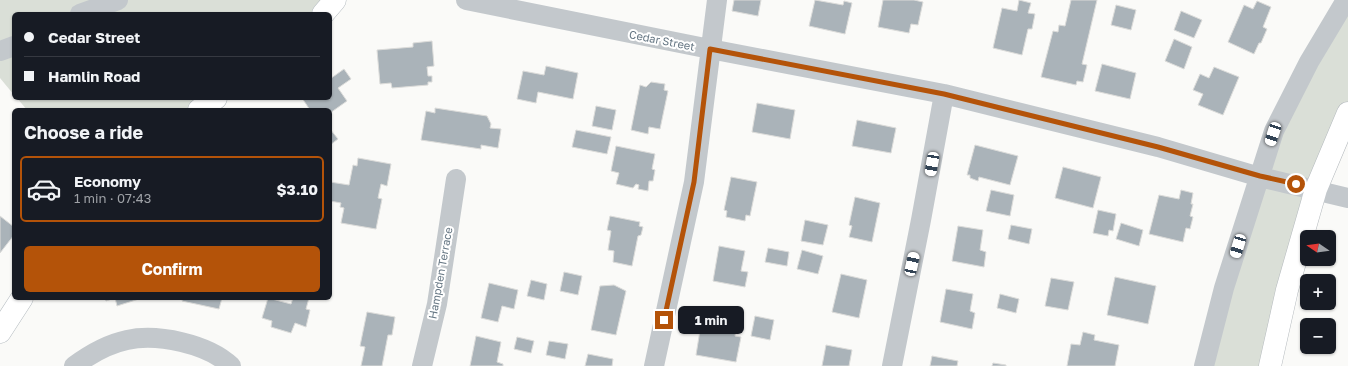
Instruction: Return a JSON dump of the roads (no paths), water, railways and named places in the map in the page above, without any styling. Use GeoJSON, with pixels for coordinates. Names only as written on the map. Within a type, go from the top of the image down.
{"type":"FeatureCollection","features":[{"type":"Feature","properties":{"kind":"main road"},"geometry":{"type":"LineString","coordinates":[[325,12],[335,0]]}},
{"type":"Feature","properties":{"kind":"main road"},"geometry":{"type":"LineString","coordinates":[[203,108],[213,100]]}},
{"type":"Feature","properties":{"kind":"main road"},"geometry":{"type":"LineString","coordinates":[[1270,366],[1288,290],[1316,189],[1348,113]]}},
{"type":"Feature","properties":{"kind":"main road"},"geometry":{"type":"LineString","coordinates":[[0,332],[21,300]]}},
{"type":"Feature","properties":{"kind":"street"},"geometry":{"type":"LineString","coordinates":[[85,12],[118,0]]}},
{"type":"Feature","properties":{"kind":"street","name":"Cedar Street"},"geometry":{"type":"LineString","coordinates":[[466,0],[944,94],[1158,147],[1260,176],[1348,198]]}},
{"type":"Feature","properties":{"kind":"street"},"geometry":{"type":"LineString","coordinates":[[654,366],[694,182],[717,0]]}},
{"type":"Feature","properties":{"kind":"street"},"geometry":{"type":"LineString","coordinates":[[1204,366],[1224,288],[1281,116],[1346,0]]}},
{"type":"Feature","properties":{"kind":"street"},"geometry":{"type":"LineString","coordinates":[[0,51],[12,47]]}},
{"type":"Feature","properties":{"kind":"street"},"geometry":{"type":"LineString","coordinates":[[892,366],[944,94]]}},
{"type":"Feature","properties":{"kind":"street","name":"Hampden Terrace"},"geometry":{"type":"LineString","coordinates":[[422,366],[436,304],[456,179]]}},
{"type":"Feature","properties":{"kind":"street"},"geometry":{"type":"LineString","coordinates":[[74,366],[88,356],[127,340],[158,339],[190,344],[221,357],[231,366]]}}]}
